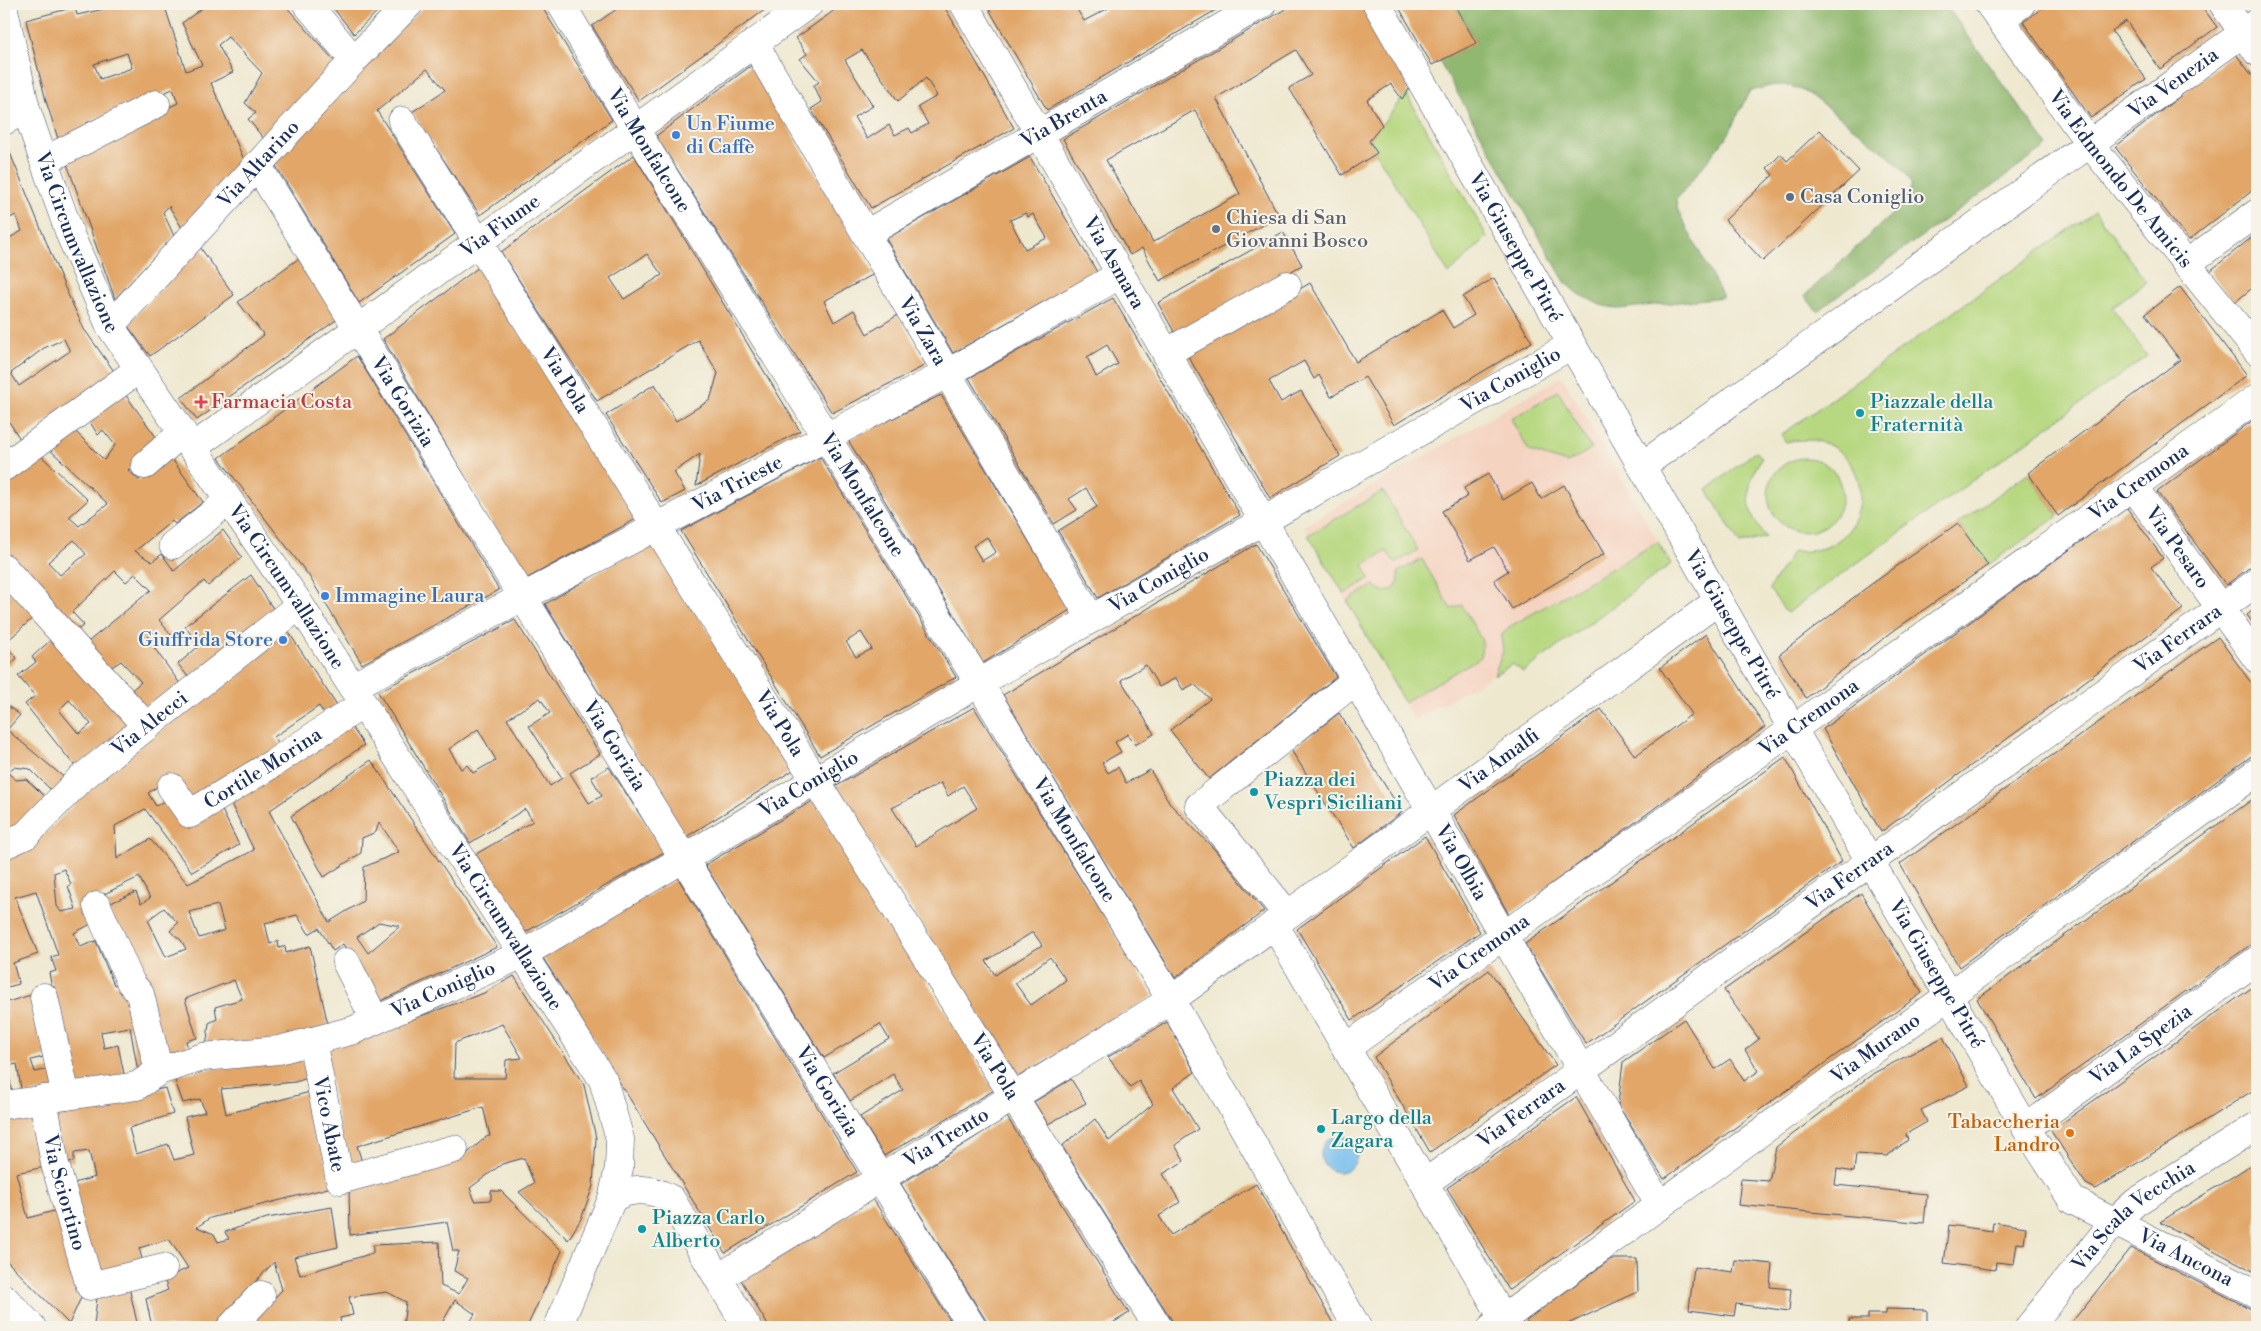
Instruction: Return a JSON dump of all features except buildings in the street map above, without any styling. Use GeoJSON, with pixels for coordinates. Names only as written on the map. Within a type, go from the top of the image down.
{"type":"FeatureCollection","features":[{"type":"Feature","properties":{"kind":"street"},"geometry":{"type":"LineString","coordinates":[[307,4],[354,60]]}},
{"type":"Feature","properties":{"kind":"street","name":"Via Altarino"},"geometry":{"type":"LineString","coordinates":[[110,326],[354,60],[410,4]]}},
{"type":"Feature","properties":{"kind":"street","name":"Via Monfalcone"},"geometry":{"type":"LineString","coordinates":[[561,4],[635,129],[979,683],[1357,1327]]}},
{"type":"Feature","properties":{"kind":"street","name":"Via Fiume"},"geometry":{"type":"LineString","coordinates":[[145,465],[187,441],[359,328],[809,4]]}},
{"type":"Feature","properties":{"kind":"street","name":"Via Asmara"},"geometry":{"type":"LineString","coordinates":[[964,4],[1263,521]]}},
{"type":"Feature","properties":{"kind":"street","name":"Via Brenta"},"geometry":{"type":"LineString","coordinates":[[866,234],[1262,4]]}},
{"type":"Feature","properties":{"kind":"street","name":"Via Giuseppe Pitré"},"geometry":{"type":"LineString","coordinates":[[1377,4],[1570,346],[1642,466],[1718,601],[2026,1128],[2072,1200],[2114,1222]]}},
{"type":"Feature","properties":{"kind":"street"},"geometry":{"type":"LineString","coordinates":[[2223,4],[2253,36]]}},
{"type":"Feature","properties":{"kind":"street","name":"Via Edmondo De Amicis"},"geometry":{"type":"LineString","coordinates":[[2003,9],[2090,144],[2257,351]]}},
{"type":"Feature","properties":{"kind":"street","name":"Via Circumvallazione"},"geometry":{"type":"LineString","coordinates":[[4,10],[15,115],[44,162],[71,237],[110,326],[300,605],[603,1080],[620,1139],[619,1168],[612,1199],[558,1327]]}},
{"type":"Feature","properties":{"kind":"street","name":"Via Venezia"},"geometry":{"type":"LineString","coordinates":[[1642,466],[2090,144],[2253,36]]}},
{"type":"Feature","properties":{"kind":"street","name":"Via Zara"},"geometry":{"type":"LineString","coordinates":[[754,43],[1091,619]]}},
{"type":"Feature","properties":{"kind":"street"},"geometry":{"type":"LineString","coordinates":[[44,162],[156,104]]}},
{"type":"Feature","properties":{"kind":"street","name":"Via Pola"},"geometry":{"type":"LineString","coordinates":[[402,121],[479,241],[1158,1327]]}},
{"type":"Feature","properties":{"kind":"street","name":"Via Gorizia"},"geometry":{"type":"LineString","coordinates":[[257,165],[359,328],[522,598],[879,1179],[972,1327]]}},
{"type":"Feature","properties":{"kind":"street"},"geometry":{"type":"LineString","coordinates":[[2186,264],[2257,212]]}},
{"type":"Feature","properties":{"kind":"street","name":"Via Trieste"},"geometry":{"type":"LineString","coordinates":[[357,695],[522,598],[948,373],[1120,274]]}},
{"type":"Feature","properties":{"kind":"street"},"geometry":{"type":"LineString","coordinates":[[1166,353],[1287,285]]}},
{"type":"Feature","properties":{"kind":"street","name":"Via Coniglio"},"geometry":{"type":"LineString","coordinates":[[4,1105],[137,1086],[159,1071],[203,1056],[279,1050],[354,1030],[523,954],[979,683],[1570,346]]}},
{"type":"Feature","properties":{"kind":"street"},"geometry":{"type":"LineString","coordinates":[[4,467],[139,369]]}},
{"type":"Feature","properties":{"kind":"street","name":"Via Cremona"},"geometry":{"type":"LineString","coordinates":[[1354,1043],[2257,398]]}},
{"type":"Feature","properties":{"kind":"street","name":"Via Pesaro"},"geometry":{"type":"LineString","coordinates":[[2133,486],[2257,659]]}},
{"type":"Feature","properties":{"kind":"street"},"geometry":{"type":"LineString","coordinates":[[173,545],[228,501]]}},
{"type":"Feature","properties":{"kind":"street","name":"Via Olbia"},"geometry":{"type":"LineString","coordinates":[[1263,521],[1660,1206]]}},
{"type":"Feature","properties":{"kind":"street"},"geometry":{"type":"LineString","coordinates":[[4,568],[146,726]]}},
{"type":"Feature","properties":{"kind":"street","name":"Via Ferrara"},"geometry":{"type":"LineString","coordinates":[[1433,1177],[2257,582]]}},
{"type":"Feature","properties":{"kind":"street","name":"Via Amalfi"},"geometry":{"type":"LineString","coordinates":[[1164,998],[1280,919],[1718,601]]}},
{"type":"Feature","properties":{"kind":"street","name":"Via Alecci"},"geometry":{"type":"LineString","coordinates":[[4,846],[26,835],[78,780],[300,605]]}},
{"type":"Feature","properties":{"kind":"street"},"geometry":{"type":"LineString","coordinates":[[1356,680],[1199,806],[1280,919],[1433,1177],[1506,1320]]}},
{"type":"Feature","properties":{"kind":"street","name":"Cortile Morina"},"geometry":{"type":"LineString","coordinates":[[171,787],[190,814],[272,764],[357,695]]}},
{"type":"Feature","properties":{"kind":"street","name":"Via Murano"},"geometry":{"type":"LineString","coordinates":[[1506,1320],[2257,772]]}},
{"type":"Feature","properties":{"kind":"street"},"geometry":{"type":"LineString","coordinates":[[97,906],[131,983],[140,994],[159,1071]]}},
{"type":"Feature","properties":{"kind":"street","name":"Via La Spezia"},"geometry":{"type":"LineString","coordinates":[[2026,1128],[2257,960]]}},
{"type":"Feature","properties":{"kind":"street"},"geometry":{"type":"LineString","coordinates":[[346,962],[374,1020]]}},
{"type":"Feature","properties":{"kind":"street","name":"Via Sciortino"},"geometry":{"type":"LineString","coordinates":[[44,997],[54,1098],[55,1164],[90,1286],[162,1268]]}},
{"type":"Feature","properties":{"kind":"street","name":"Via Trento"},"geometry":{"type":"LineString","coordinates":[[726,1273],[1013,1097],[1164,998]]}},
{"type":"Feature","properties":{"kind":"street","name":"Vico Abate"},"geometry":{"type":"LineString","coordinates":[[312,1041],[340,1180],[454,1149]]}},
{"type":"Feature","properties":{"kind":"street","name":"Via Scala Vecchia"},"geometry":{"type":"LineString","coordinates":[[2029,1327],[2114,1222],[2136,1202],[2257,1126]]}},
{"type":"Feature","properties":{"kind":"street"},"geometry":{"type":"LineString","coordinates":[[612,1199],[620,1193],[636,1190],[656,1191],[671,1199],[726,1273],[747,1327]]}},
{"type":"Feature","properties":{"kind":"street","name":"Via Ancona"},"geometry":{"type":"LineString","coordinates":[[2114,1222],[2257,1294]]}},
{"type":"Feature","properties":{"kind":"street"},"geometry":{"type":"LineString","coordinates":[[231,1327],[261,1295]]}},
{"type":"Feature","properties":{"kind":"street"},"geometry":{"type":"LineString","coordinates":[[4,1298],[32,1327]]}},
{"type":"Feature","properties":{"kind":"shaded area"},"geometry":{"type":"Polygon","coordinates":[[[1562,376],[1671,564],[1523,672],[1512,664],[1414,720],[1304,526],[1562,376]]]}},
{"type":"Feature","properties":{"kind":"green space"},"geometry":{"type":"Polygon","coordinates":[[[1454,4],[1945,4],[2048,146],[1817,311],[1804,296],[1905,202],[1911,188],[1911,183],[1894,161],[1809,94],[1793,87],[1779,85],[1749,92],[1728,135],[1676,200],[1678,211],[1723,297],[1619,309],[1600,305],[1579,294],[1565,282],[1439,61],[1476,43],[1454,4]]]}},
{"type":"Feature","properties":{"kind":"green space"},"geometry":{"type":"Polygon","coordinates":[[[1406,93],[1487,237],[1449,274],[1369,141],[1406,93]]]}},
{"type":"Feature","properties":{"kind":"green space"},"geometry":{"type":"Polygon","coordinates":[[[2095,211],[2146,282],[2112,307],[2147,356],[1787,613],[1769,589],[1793,551],[1824,548],[1845,535],[1857,515],[1860,492],[1854,470],[1840,452],[1817,441],[1786,442],[1781,435],[2095,211]]]}},
{"type":"Feature","properties":{"kind":"green space"},"geometry":{"type":"Polygon","coordinates":[[[1558,391],[1591,449],[1567,463],[1529,451],[1511,419],[1558,391]]]}},
{"type":"Feature","properties":{"kind":"green space"},"geometry":{"type":"Polygon","coordinates":[[[1756,451],[1762,458],[1752,478],[1749,498],[1750,508],[1759,528],[1766,537],[1740,544],[1707,490],[1756,451]]]}},
{"type":"Feature","properties":{"kind":"green space"},"geometry":{"type":"Polygon","coordinates":[[[1798,458],[1812,458],[1826,464],[1836,474],[1842,488],[1842,502],[1836,516],[1826,526],[1812,532],[1798,532],[1784,526],[1774,516],[1768,502],[1768,488],[1774,474],[1784,464],[1798,458]]]}},
{"type":"Feature","properties":{"kind":"green space"},"geometry":{"type":"Polygon","coordinates":[[[2028,473],[2058,516],[1988,565],[1958,523],[2028,473]]]}},
{"type":"Feature","properties":{"kind":"green space"},"geometry":{"type":"Polygon","coordinates":[[[1383,491],[1418,550],[1395,563],[1387,551],[1363,565],[1370,578],[1344,594],[1308,535],[1383,491]]]}},
{"type":"Feature","properties":{"kind":"green space"},"geometry":{"type":"Polygon","coordinates":[[[1658,542],[1671,564],[1523,672],[1513,664],[1494,675],[1503,651],[1501,636],[1509,627],[1658,542]]]}},
{"type":"Feature","properties":{"kind":"green space"},"geometry":{"type":"Polygon","coordinates":[[[1422,559],[1451,609],[1462,605],[1482,641],[1481,657],[1404,702],[1347,601],[1374,585],[1384,592],[1394,589],[1399,581],[1398,572],[1422,559]]]}},
{"type":"Feature","properties":{"kind":"water"},"geometry":{"type":"Polygon","coordinates":[[[1339,1136],[1346,1137],[1352,1141],[1356,1147],[1356,1161],[1352,1167],[1346,1171],[1339,1172],[1332,1171],[1326,1167],[1322,1161],[1321,1154],[1322,1147],[1326,1141],[1332,1137],[1339,1136]]]}},
{"type":"Feature","properties":{"kind":"place","name":"Un Fiume di Caffè"},"geometry":{"type":"Point","coordinates":[676,135]}},
{"type":"Feature","properties":{"kind":"place","name":"Casa Coniglio"},"geometry":{"type":"Point","coordinates":[1790,197]}},
{"type":"Feature","properties":{"kind":"place","name":"Chiesa di San Giovanni Bosco"},"geometry":{"type":"Point","coordinates":[1216,229]}},
{"type":"Feature","properties":{"kind":"place","name":"Farmacia Costa"},"geometry":{"type":"Point","coordinates":[201,402]}},
{"type":"Feature","properties":{"kind":"place","name":"Piazzale della Fraternità"},"geometry":{"type":"Point","coordinates":[1860,413]}},
{"type":"Feature","properties":{"kind":"place","name":"Immagine Laura"},"geometry":{"type":"Point","coordinates":[325,596]}},
{"type":"Feature","properties":{"kind":"place","name":"Giuffrida Store"},"geometry":{"type":"Point","coordinates":[283,640]}},
{"type":"Feature","properties":{"kind":"place","name":"Piazza dei Vespri Siciliani"},"geometry":{"type":"Point","coordinates":[1254,792]}},
{"type":"Feature","properties":{"kind":"place","name":"Largo della Zagara"},"geometry":{"type":"Point","coordinates":[1321,1129]}},
{"type":"Feature","properties":{"kind":"place","name":"Tabaccheria Landro"},"geometry":{"type":"Point","coordinates":[2070,1133]}},
{"type":"Feature","properties":{"kind":"place","name":"Piazza Carlo Alberto"},"geometry":{"type":"Point","coordinates":[642,1229]}}]}
